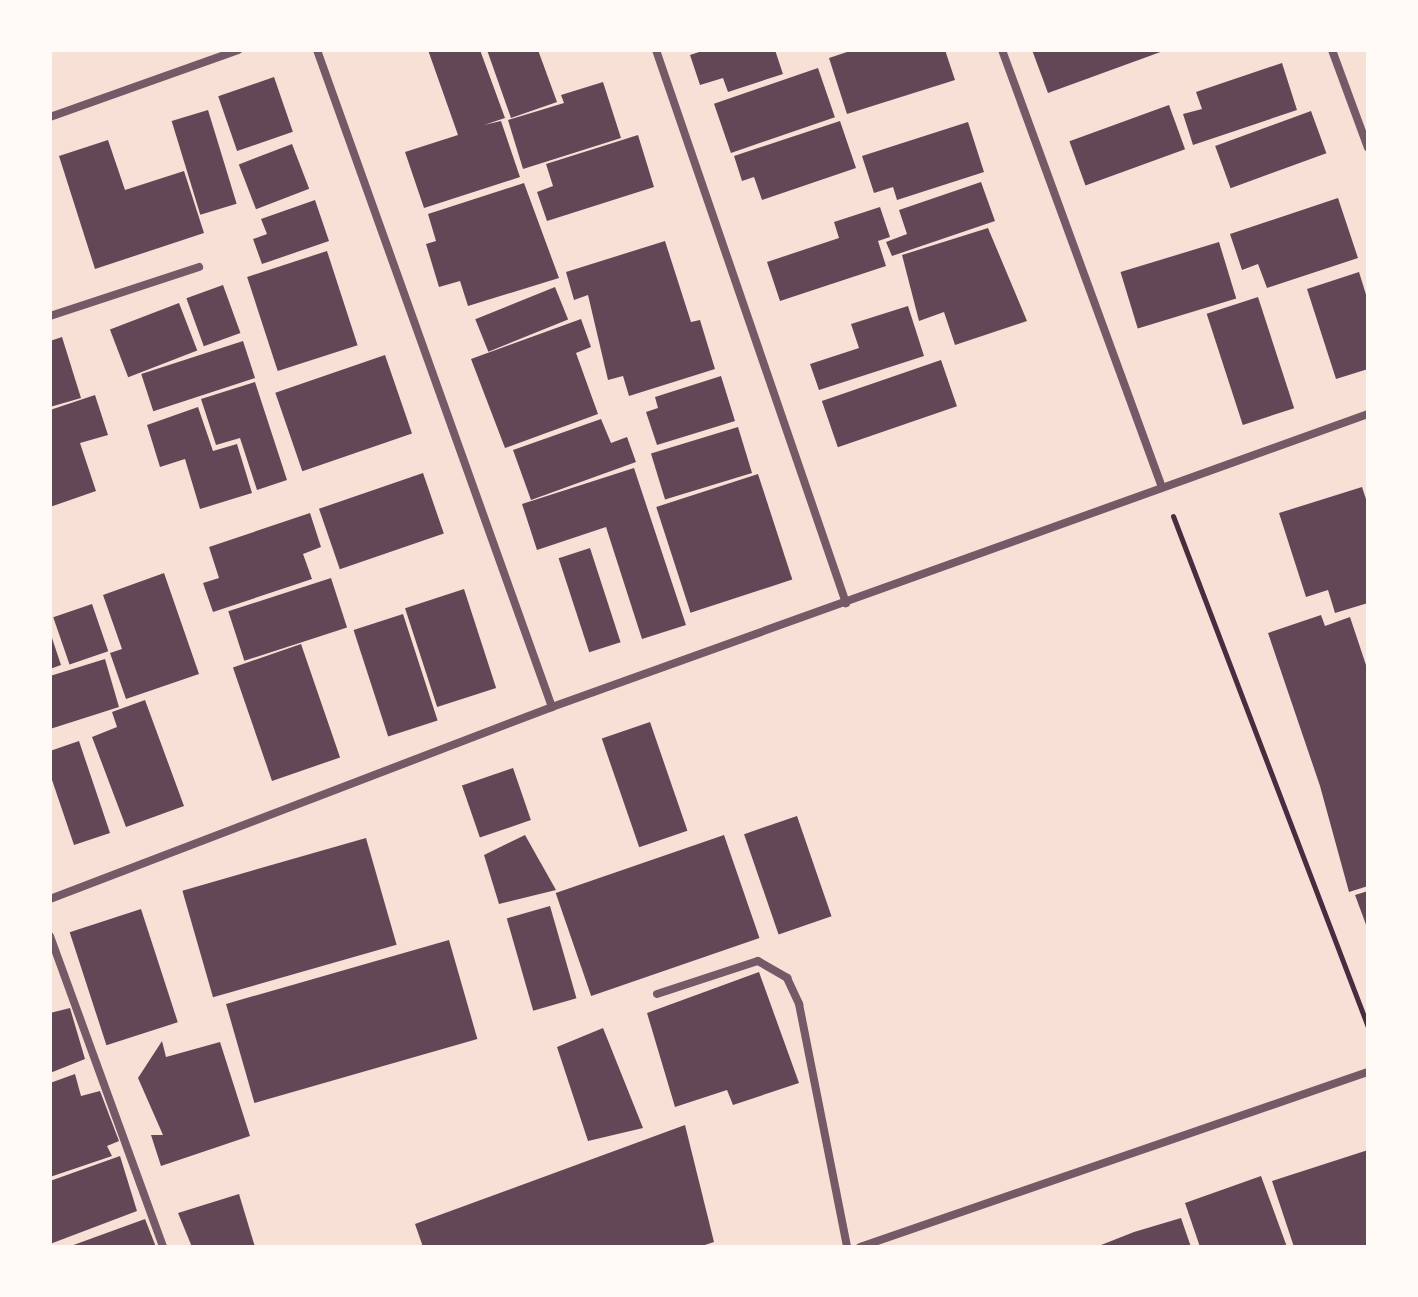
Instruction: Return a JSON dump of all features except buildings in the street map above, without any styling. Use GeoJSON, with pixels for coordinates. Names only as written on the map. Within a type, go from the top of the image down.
{"type":"FeatureCollection","features":[{"type":"Feature","properties":{"kind":"street"},"geometry":{"type":"LineString","coordinates":[[50,117],[238,50]]}},
{"type":"Feature","properties":{"kind":"street"},"geometry":{"type":"LineString","coordinates":[[317,50],[552,707]]}},
{"type":"Feature","properties":{"kind":"street"},"geometry":{"type":"LineString","coordinates":[[656,50],[846,603]]}},
{"type":"Feature","properties":{"kind":"street"},"geometry":{"type":"LineString","coordinates":[[1002,50],[1161,485]]}},
{"type":"Feature","properties":{"kind":"street"},"geometry":{"type":"LineString","coordinates":[[1332,50],[1368,148]]}},
{"type":"Feature","properties":{"kind":"street"},"geometry":{"type":"LineString","coordinates":[[50,316],[199,267]]}},
{"type":"Feature","properties":{"kind":"street"},"geometry":{"type":"LineString","coordinates":[[50,899],[552,707],[846,603],[1161,485],[1368,414]]}},
{"type":"Feature","properties":{"kind":"street"},"geometry":{"type":"LineString","coordinates":[[50,936],[163,1247]]}},
{"type":"Feature","properties":{"kind":"street"},"geometry":{"type":"LineString","coordinates":[[657,994],[758,961],[787,978],[799,1004],[847,1247]]}},
{"type":"Feature","properties":{"kind":"street"},"geometry":{"type":"LineString","coordinates":[[860,1247],[1368,1072]]}},
{"type":"Feature","properties":{"kind":"path"},"geometry":{"type":"LineString","coordinates":[[1161,485],[1368,1027]]}}]}
